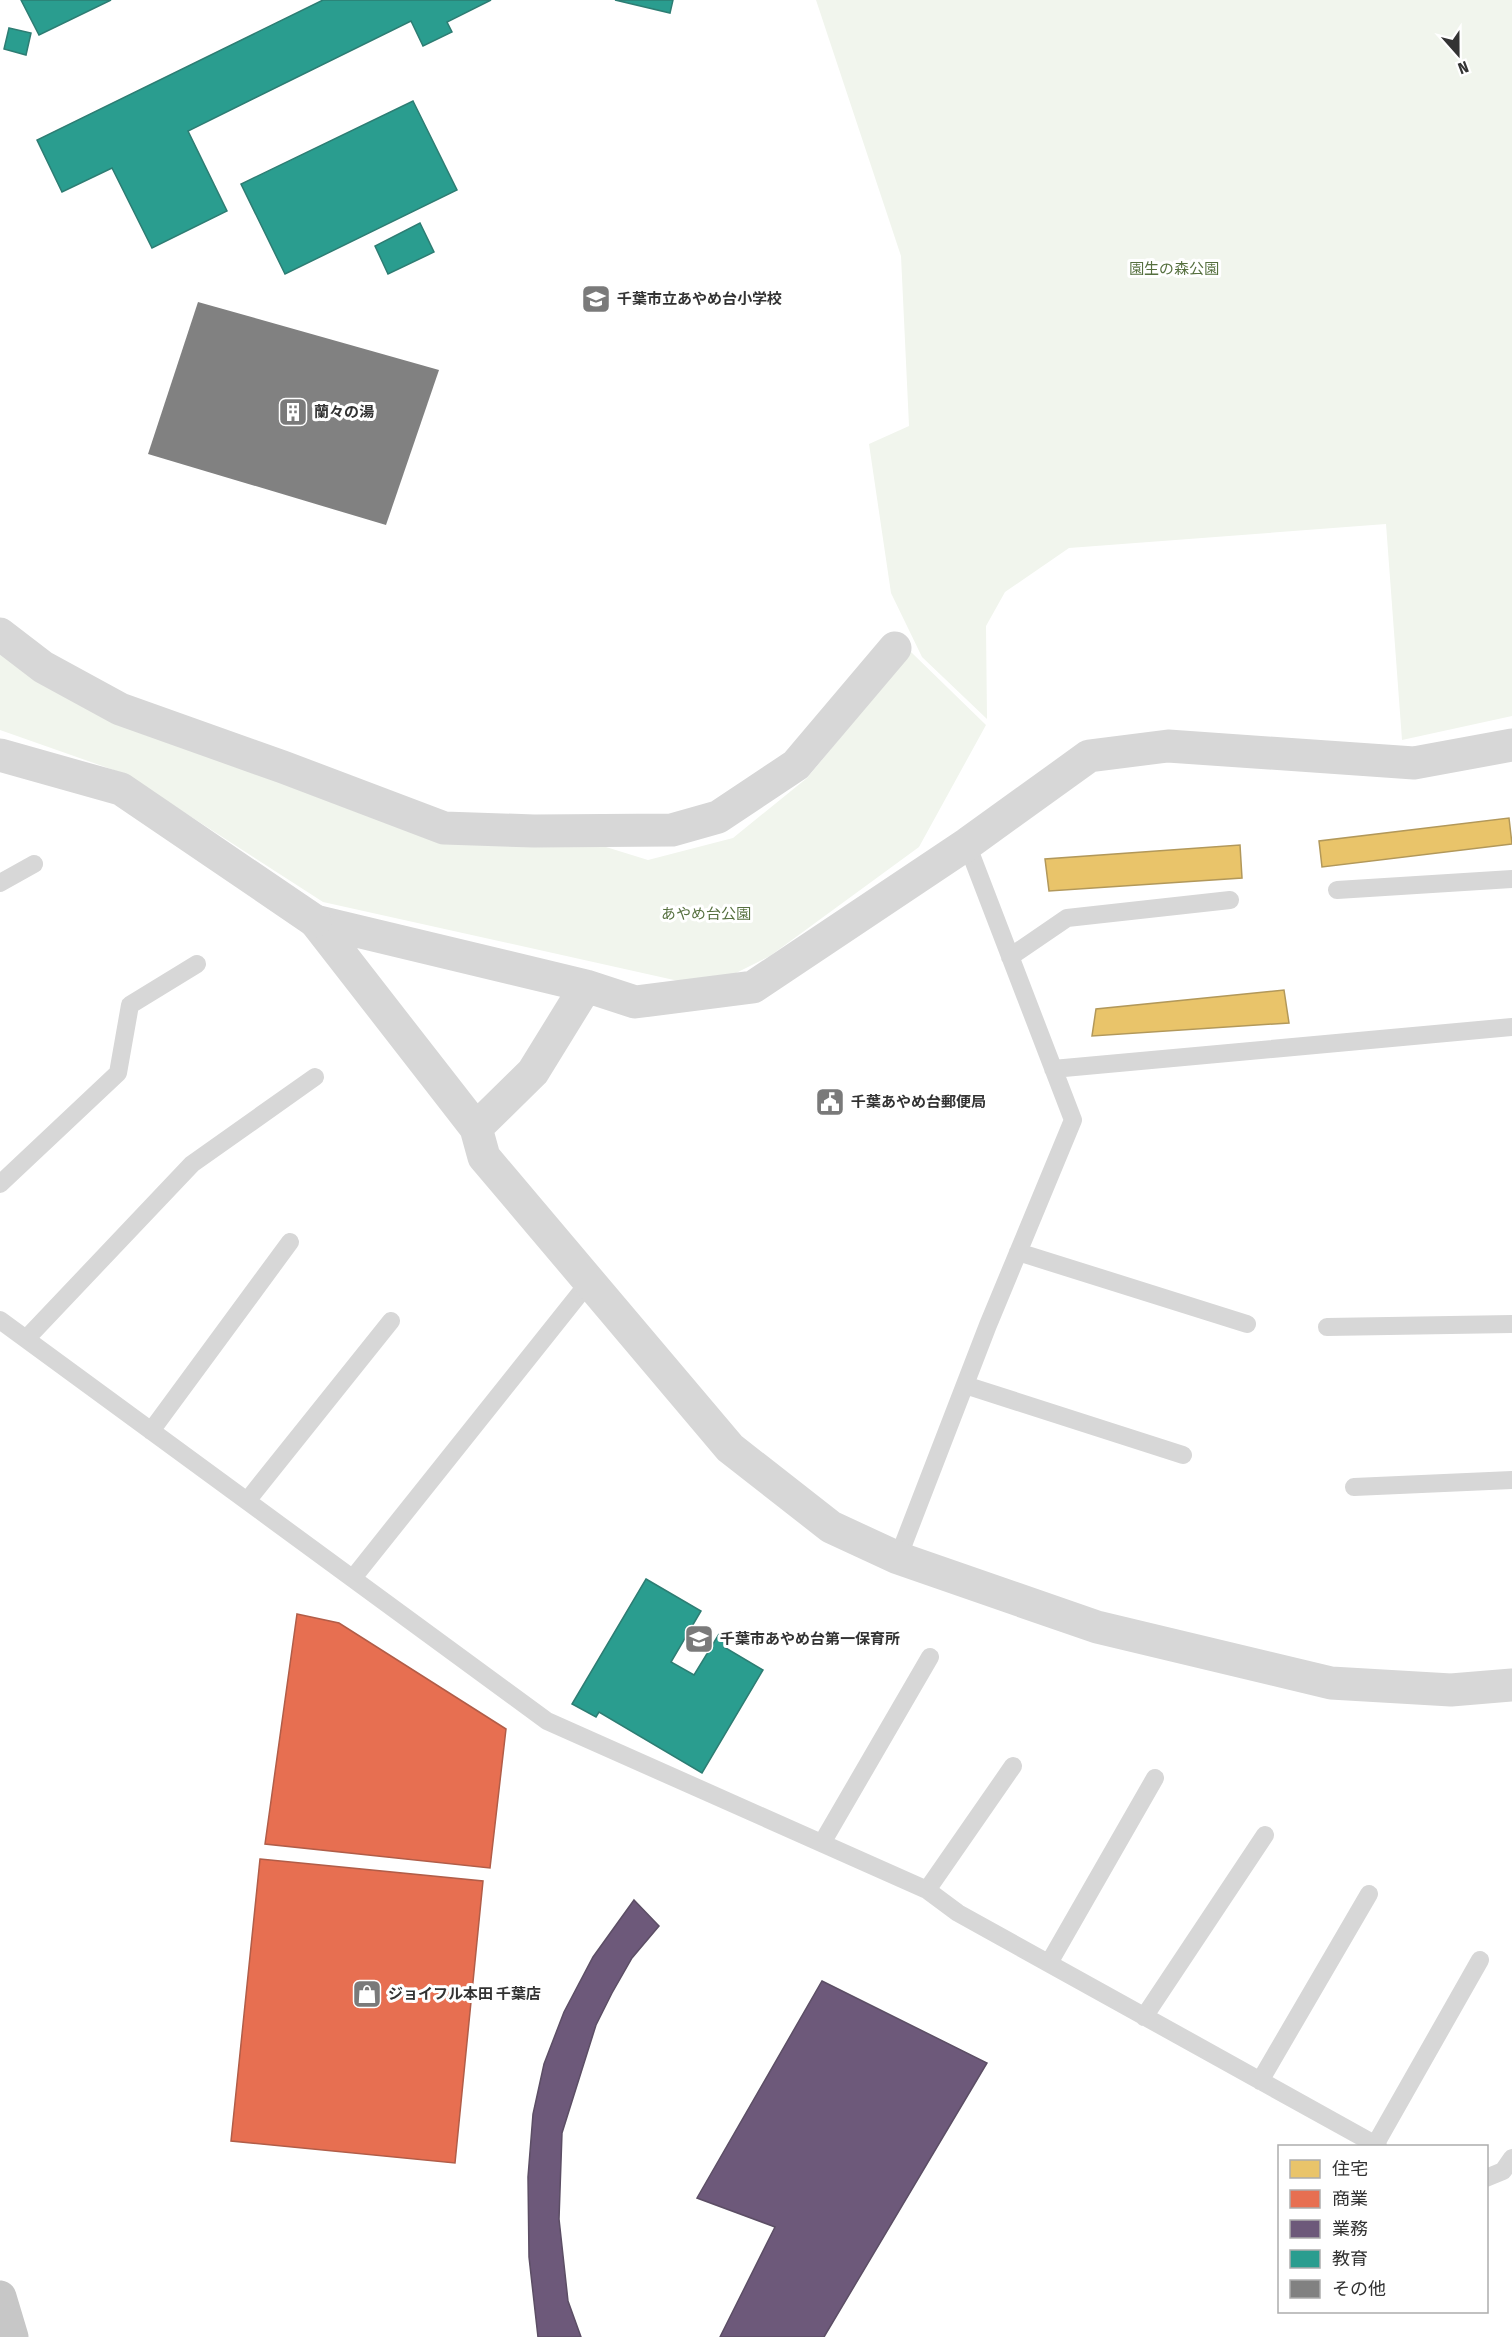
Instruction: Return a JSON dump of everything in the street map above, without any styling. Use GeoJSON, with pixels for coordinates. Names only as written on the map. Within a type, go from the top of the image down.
{"type":"FeatureCollection","features":[{"type":"Feature","properties":{"kind":"highway"},"geometry":{"type":"LineString","coordinates":[[0,2297],[12,2337]]}},
{"type":"Feature","properties":{"kind":"street"},"geometry":{"type":"LineString","coordinates":[[0,634],[43,667],[120,709],[283,766],[444,828],[534,831],[672,830],[718,817],[796,765],[895,648]]}},
{"type":"Feature","properties":{"kind":"street"},"geometry":{"type":"LineString","coordinates":[[315,921],[586,986],[635,1002],[753,987],[967,844],[1089,756],[1168,746],[1414,763],[1512,745]]}},
{"type":"Feature","properties":{"kind":"street"},"geometry":{"type":"LineString","coordinates":[[0,755],[121,789],[315,921],[476,1128],[484,1157],[730,1448],[831,1527],[898,1558],[1097,1628],[1331,1683],[1450,1690],[1512,1685]]}},
{"type":"Feature","properties":{"kind":"street"},"geometry":{"type":"LineString","coordinates":[[476,1128],[533,1072],[586,986]]}},
{"type":"Feature","properties":{"kind":"lane"},"geometry":{"type":"LineString","coordinates":[[898,1558],[1018,1252],[1073,1120],[967,844]]}},
{"type":"Feature","properties":{"kind":"lane"},"geometry":{"type":"LineString","coordinates":[[0,883],[34,864]]}},
{"type":"Feature","properties":{"kind":"lane"},"geometry":{"type":"LineString","coordinates":[[1337,890],[1512,879]]}},
{"type":"Feature","properties":{"kind":"lane"},"geometry":{"type":"LineString","coordinates":[[1010,957],[1067,918],[1230,900]]}},
{"type":"Feature","properties":{"kind":"lane"},"geometry":{"type":"LineString","coordinates":[[0,1184],[118,1073],[130,1005],[196,964]]}},
{"type":"Feature","properties":{"kind":"lane"},"geometry":{"type":"LineString","coordinates":[[1053,1069],[1512,1028]]}},
{"type":"Feature","properties":{"kind":"lane"},"geometry":{"type":"LineString","coordinates":[[27,1339],[192,1164],[315,1077]]}},
{"type":"Feature","properties":{"kind":"lane"},"geometry":{"type":"LineString","coordinates":[[151,1431],[290,1242]]}},
{"type":"Feature","properties":{"kind":"lane"},"geometry":{"type":"LineString","coordinates":[[1018,1252],[1247,1324]]}},
{"type":"Feature","properties":{"kind":"lane"},"geometry":{"type":"LineString","coordinates":[[353,1578],[589,1282]]}},
{"type":"Feature","properties":{"kind":"lane"},"geometry":{"type":"LineString","coordinates":[[0,1320],[547,1720],[927,1890],[958,1913],[1375,2145]]}},
{"type":"Feature","properties":{"kind":"lane"},"geometry":{"type":"LineString","coordinates":[[247,1501],[391,1321]]}},
{"type":"Feature","properties":{"kind":"lane"},"geometry":{"type":"LineString","coordinates":[[1327,1327],[1512,1324]]}},
{"type":"Feature","properties":{"kind":"lane"},"geometry":{"type":"LineString","coordinates":[[965,1385],[1183,1455]]}},
{"type":"Feature","properties":{"kind":"lane"},"geometry":{"type":"LineString","coordinates":[[1354,1487],[1512,1480]]}},
{"type":"Feature","properties":{"kind":"lane"},"geometry":{"type":"LineString","coordinates":[[822,1843],[930,1657]]}},
{"type":"Feature","properties":{"kind":"lane"},"geometry":{"type":"LineString","coordinates":[[927,1890],[1013,1766]]}},
{"type":"Feature","properties":{"kind":"lane"},"geometry":{"type":"LineString","coordinates":[[1049,1963],[1155,1778]]}},
{"type":"Feature","properties":{"kind":"lane"},"geometry":{"type":"LineString","coordinates":[[1144,2017],[1265,1835]]}},
{"type":"Feature","properties":{"kind":"lane"},"geometry":{"type":"LineString","coordinates":[[1260,2081],[1369,1894]]}},
{"type":"Feature","properties":{"kind":"lane"},"geometry":{"type":"LineString","coordinates":[[1378,2145],[1480,1960]]}},
{"type":"Feature","properties":{"kind":"lane"},"geometry":{"type":"LineString","coordinates":[[1488,2177],[1503,2170],[1512,2158]]}},
{"type":"Feature","properties":{"kind":"green space","name":"園生の森公園"},"geometry":{"type":"Polygon","coordinates":[[[816,0],[1512,0],[1512,716],[1402,740],[1386,524],[1069,548],[1005,592],[986,626],[987,719],[922,657],[891,593],[869,444],[909,426],[901,256],[816,0]]]}},
{"type":"Feature","properties":{"kind":"green space","name":"あやめ台公園"},"geometry":{"type":"Polygon","coordinates":[[[0,651],[436,836],[593,843],[648,860],[733,838],[807,778],[911,652],[986,725],[919,847],[770,956],[726,978],[683,982],[323,902],[125,774],[0,730],[0,651]]]}},
{"type":"Feature","properties":{"kind":"building: 住宅"},"geometry":{"type":"Polygon","coordinates":[[[1509,818],[1512,844],[1322,867],[1319,841],[1509,818]]]}},
{"type":"Feature","properties":{"kind":"building: 住宅"},"geometry":{"type":"Polygon","coordinates":[[[1240,845],[1242,878],[1049,891],[1045,859],[1240,845]]]}},
{"type":"Feature","properties":{"kind":"building: 住宅"},"geometry":{"type":"Polygon","coordinates":[[[1284,990],[1289,1023],[1092,1036],[1096,1009],[1284,990]]]}},
{"type":"Feature","properties":{"kind":"building: 商業"},"geometry":{"type":"Polygon","coordinates":[[[297,1614],[339,1623],[506,1729],[490,1868],[265,1844],[297,1614]]]}},
{"type":"Feature","properties":{"kind":"building: 商業"},"geometry":{"type":"Polygon","coordinates":[[[260,1859],[483,1881],[455,2163],[231,2141],[260,1859]]]}},
{"type":"Feature","properties":{"kind":"building: 業務"},"geometry":{"type":"Polygon","coordinates":[[[634,1900],[659,1926],[632,1958],[596,2025],[562,2133],[559,2219],[568,2301],[581,2337],[538,2337],[529,2257],[528,2177],[533,2114],[544,2064],[564,2012],[593,1957],[634,1900]]]}},
{"type":"Feature","properties":{"kind":"building: 業務"},"geometry":{"type":"Polygon","coordinates":[[[822,1981],[987,2063],[824,2337],[720,2337],[775,2227],[697,2198],[822,1981]]]}},
{"type":"Feature","properties":{"kind":"building: 教育"},"geometry":{"type":"Polygon","coordinates":[[[21,0],[111,0],[39,35],[21,0]]]}},
{"type":"Feature","properties":{"kind":"building: 教育"},"geometry":{"type":"Polygon","coordinates":[[[323,0],[491,0],[447,22],[452,32],[423,46],[411,21],[188,131],[227,211],[152,248],[112,168],[62,192],[37,140],[323,0]]]}},
{"type":"Feature","properties":{"kind":"building: 教育"},"geometry":{"type":"Polygon","coordinates":[[[615,0],[673,0],[670,13],[615,0]]]}},
{"type":"Feature","properties":{"kind":"building: 教育"},"geometry":{"type":"Polygon","coordinates":[[[9,28],[31,33],[26,55],[4,49],[9,28]]]}},
{"type":"Feature","properties":{"kind":"building: 教育"},"geometry":{"type":"Polygon","coordinates":[[[413,101],[457,190],[285,274],[241,184],[413,101]]]}},
{"type":"Feature","properties":{"kind":"building: 教育"},"geometry":{"type":"Polygon","coordinates":[[[420,223],[434,252],[388,274],[375,246],[420,223]]]}},
{"type":"Feature","properties":{"kind":"building: 教育"},"geometry":{"type":"Polygon","coordinates":[[[646,1579],[701,1611],[671,1662],[694,1675],[719,1634],[728,1639],[724,1647],[763,1670],[702,1773],[599,1712],[596,1717],[572,1704],[646,1579]]]}},
{"type":"Feature","properties":{"kind":"building: その他","name":"蘭々の湯"},"geometry":{"type":"Polygon","coordinates":[[[198,302],[439,370],[386,525],[148,454],[198,302]]]}},
{"type":"Feature","properties":{"kind":"place","name":"千葉市立あやめ台小学校"},"geometry":{"type":"Point","coordinates":[596,299]}},
{"type":"Feature","properties":{"kind":"place","name":"蘭々の湯"},"geometry":{"type":"Point","coordinates":[293,412]}},
{"type":"Feature","properties":{"kind":"place","name":"千葉あやめ台郵便局"},"geometry":{"type":"Point","coordinates":[830,1102]}},
{"type":"Feature","properties":{"kind":"place","name":"千葉市あやめ台第一保育所"},"geometry":{"type":"Point","coordinates":[699,1639]}},
{"type":"Feature","properties":{"kind":"place","name":"ジョイフル本田 千葉店"},"geometry":{"type":"Point","coordinates":[367,1994]}}]}
